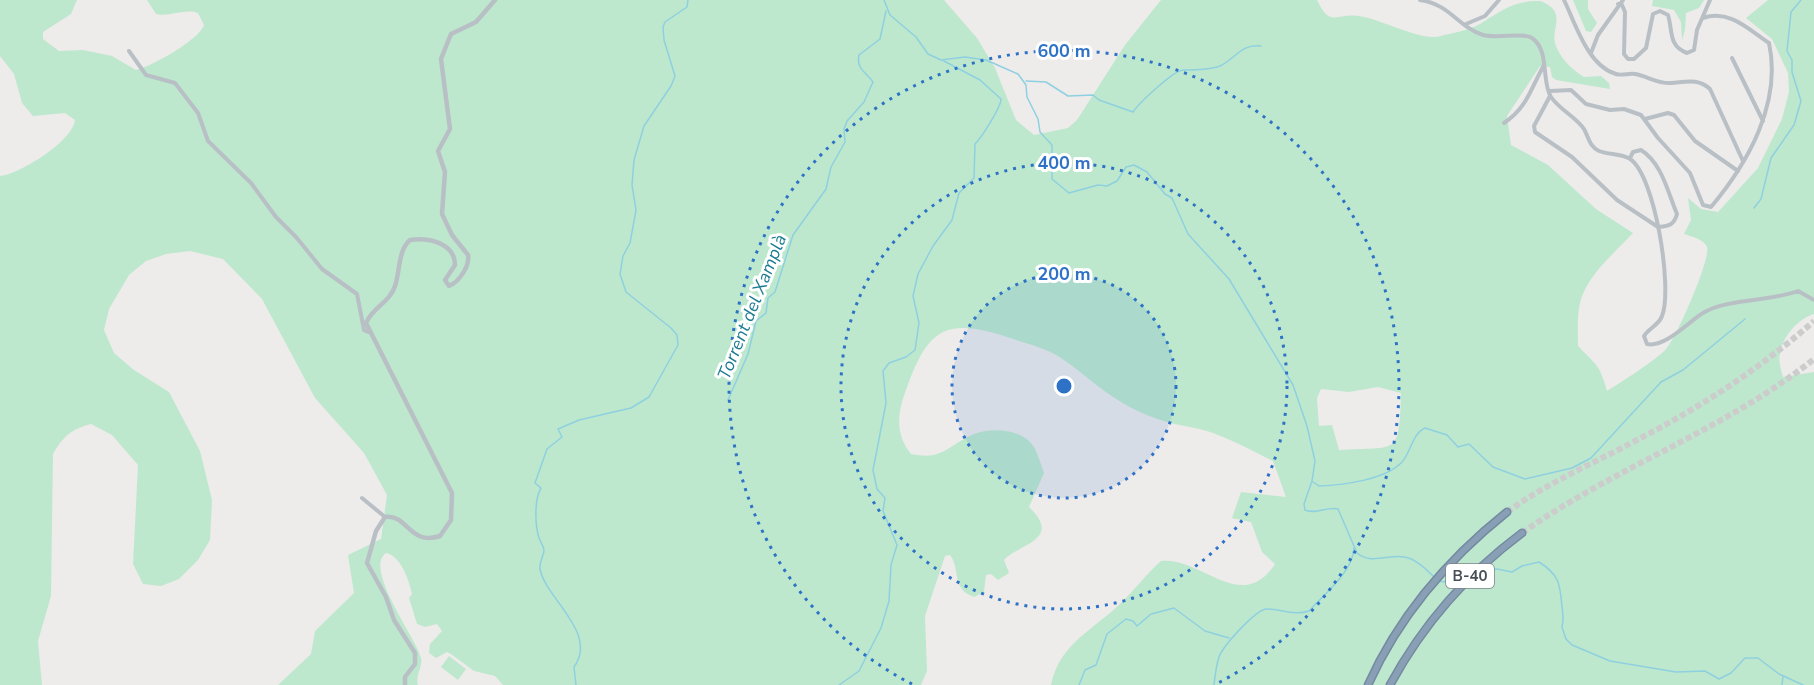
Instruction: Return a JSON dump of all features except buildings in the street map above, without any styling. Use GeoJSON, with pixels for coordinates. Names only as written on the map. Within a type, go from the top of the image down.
{"type":"FeatureCollection","features":[{"type":"Feature","properties":{"kind":"highway","name":"B-40"},"geometry":{"type":"LineString","coordinates":[[1368,685],[1393,638],[1416,604],[1459,554],[1507,512]]}},
{"type":"Feature","properties":{"kind":"highway","name":"B-40"},"geometry":{"type":"LineString","coordinates":[[1390,685],[1412,648],[1438,612],[1472,575],[1522,533]]}},
{"type":"Feature","properties":{"kind":"street"},"geometry":{"type":"LineString","coordinates":[[362,498],[385,518],[396,518],[418,537],[426,539],[440,536],[451,520],[452,493],[404,395],[368,332],[366,323],[369,316],[392,293],[403,249],[410,240],[443,244],[452,252],[455,265],[445,280],[449,286],[455,284],[467,265],[468,255],[452,235],[442,214],[445,172],[438,151],[450,129],[441,59],[451,34],[476,22],[495,0]]}},
{"type":"Feature","properties":{"kind":"street"},"geometry":{"type":"LineString","coordinates":[[1420,0],[1435,2],[1446,8],[1483,35],[1500,38],[1528,36],[1537,43],[1550,94],[1583,128],[1590,144],[1599,150],[1630,158],[1639,168],[1646,183],[1659,228],[1665,265],[1664,306],[1661,320],[1644,336],[1647,344],[1658,343],[1705,312],[1712,310],[1798,291],[1814,300]]}},
{"type":"Feature","properties":{"kind":"street"},"geometry":{"type":"LineString","coordinates":[[1465,24],[1485,16],[1499,0]]}},
{"type":"Feature","properties":{"kind":"street"},"geometry":{"type":"LineString","coordinates":[[1564,0],[1598,64],[1618,75],[1635,74],[1668,83],[1689,81],[1703,83],[1710,89],[1744,162]]}},
{"type":"Feature","properties":{"kind":"street"},"geometry":{"type":"LineString","coordinates":[[1591,54],[1598,35],[1623,0]]}},
{"type":"Feature","properties":{"kind":"street"},"geometry":{"type":"LineString","coordinates":[[1618,4],[1622,5],[1625,12],[1624,54],[1628,59],[1640,56],[1646,48],[1653,14],[1660,11],[1668,15],[1672,41],[1680,50],[1687,53],[1694,50],[1697,30],[1710,0]]}},
{"type":"Feature","properties":{"kind":"street"},"geometry":{"type":"LineString","coordinates":[[1550,94],[1571,90],[1586,105],[1610,110],[1624,109],[1645,119],[1658,138],[1690,173],[1703,205],[1711,207],[1744,162],[1763,121],[1768,108],[1772,57],[1769,43],[1737,21],[1721,14],[1703,18]]}},
{"type":"Feature","properties":{"kind":"street"},"geometry":{"type":"LineString","coordinates":[[129,51],[146,75],[175,83],[198,113],[208,141],[251,183],[276,218],[296,237],[322,269],[357,294],[360,302],[360,319],[364,330],[368,332]]}},
{"type":"Feature","properties":{"kind":"street"},"geometry":{"type":"LineString","coordinates":[[1732,58],[1763,121]]}},
{"type":"Feature","properties":{"kind":"street"},"geometry":{"type":"LineString","coordinates":[[1504,123],[1515,116],[1531,96],[1544,64]]}},
{"type":"Feature","properties":{"kind":"street"},"geometry":{"type":"LineString","coordinates":[[1550,94],[1534,126],[1535,132],[1572,157],[1617,200],[1659,228],[1669,226],[1675,222],[1677,214],[1650,156],[1641,150],[1634,152],[1630,158]]}},
{"type":"Feature","properties":{"kind":"street"},"geometry":{"type":"LineString","coordinates":[[1645,119],[1668,112],[1695,141],[1738,171]]}},
{"type":"Feature","properties":{"kind":"street"},"geometry":{"type":"LineString","coordinates":[[385,518],[376,531],[367,563],[386,597],[394,620],[414,653],[415,664],[405,677],[405,685]]}},
{"type":"Feature","properties":{"kind":"green space"},"geometry":{"type":"Polygon","coordinates":[[[0,0],[77,0],[71,14],[43,32],[43,39],[59,51],[83,50],[112,56],[136,70],[185,45],[204,25],[198,13],[156,14],[147,0],[944,0],[977,38],[995,68],[1016,120],[1034,135],[1068,128],[1077,120],[1125,45],[1161,0],[1317,0],[1330,17],[1358,16],[1412,33],[1433,37],[1471,28],[1522,2],[1540,1],[1554,10],[1556,15],[1555,43],[1566,62],[1584,77],[1601,76],[1609,83],[1610,89],[1556,80],[1552,77],[1550,67],[1540,66],[1507,116],[1511,145],[1548,165],[1596,209],[1633,233],[1593,277],[1586,287],[1579,309],[1578,346],[1597,366],[1607,391],[1648,364],[1667,348],[1692,298],[1704,266],[1707,247],[1701,240],[1684,234],[1691,220],[1688,198],[1701,209],[1718,212],[1758,168],[1782,119],[1789,92],[1788,73],[1772,39],[1746,18],[1768,0],[1814,0],[1814,314],[1797,324],[1788,335],[1781,347],[1779,359],[1783,377],[1814,372],[1814,685],[1051,685],[1061,659],[1069,649],[1119,605],[1161,561],[1177,562],[1235,584],[1249,584],[1262,578],[1275,564],[1262,552],[1251,522],[1232,518],[1241,492],[1286,497],[1273,461],[1216,434],[1177,425],[1137,411],[1113,397],[1066,361],[1046,350],[1007,337],[968,328],[941,333],[922,353],[906,390],[899,415],[902,439],[911,454],[922,456],[938,454],[965,438],[982,432],[998,430],[1022,436],[1034,447],[1044,473],[1029,507],[1038,517],[1041,532],[1037,538],[1004,560],[1009,573],[998,580],[991,574],[986,575],[984,592],[974,597],[962,589],[950,555],[945,556],[925,616],[927,671],[921,685],[503,685],[495,676],[474,671],[447,652],[436,658],[429,653],[430,644],[442,631],[437,624],[425,627],[417,624],[409,598],[412,594],[406,576],[396,559],[386,553],[381,561],[381,573],[393,604],[421,658],[418,685],[278,685],[311,654],[315,631],[354,593],[348,555],[381,539],[387,495],[364,453],[315,398],[262,299],[223,259],[190,251],[166,254],[146,261],[129,275],[109,309],[104,330],[114,353],[134,370],[169,392],[200,451],[212,500],[210,540],[198,560],[179,579],[161,586],[143,584],[133,564],[138,465],[112,435],[91,424],[73,431],[64,438],[53,454],[51,596],[38,641],[42,685],[0,685],[0,176],[20,169],[44,155],[65,137],[75,120],[65,113],[33,116],[22,103],[14,74],[0,56],[0,0]],[[1378,387],[1349,392],[1321,389],[1317,398],[1319,426],[1332,425],[1339,450],[1384,447],[1396,439],[1399,429],[1401,393],[1378,387]]]}},
{"type":"Feature","properties":{"kind":"green space"},"geometry":{"type":"Polygon","coordinates":[[[1573,0],[1588,0],[1588,9],[1597,23],[1591,32],[1586,31],[1573,0]]]}},
{"type":"Feature","properties":{"kind":"green space"},"geometry":{"type":"Polygon","coordinates":[[[1653,0],[1704,0],[1699,8],[1686,13],[1682,40],[1681,22],[1674,10],[1652,6],[1653,0]]]}},
{"type":"Feature","properties":{"kind":"green space"},"geometry":{"type":"Polygon","coordinates":[[[449,656],[466,669],[458,680],[441,667],[449,656]]]}},
{"type":"Feature","properties":{"kind":"waterway"},"geometry":{"type":"LineString","coordinates":[[576,685],[574,667],[580,654],[580,641],[576,629],[551,592],[540,569],[544,548],[539,538],[536,513],[541,488],[535,483],[547,449],[562,437],[558,429],[579,420],[631,408],[649,397],[678,345],[677,335],[671,328],[626,292],[620,274],[623,256],[630,243],[636,210],[632,185],[634,160],[644,126],[671,86],[675,76],[664,40],[663,27],[665,22],[687,7],[688,0]]}},
{"type":"Feature","properties":{"kind":"waterway"},"geometry":{"type":"LineString","coordinates":[[884,0],[890,15],[916,37],[928,54],[941,60],[965,57],[986,60],[1018,74],[1026,85],[1027,97],[1038,119],[1040,132],[1052,145],[1052,179],[1069,193],[1098,185],[1107,186],[1117,181],[1126,167],[1134,165],[1147,172],[1165,194],[1172,198],[1188,234],[1229,279],[1293,385],[1307,426],[1315,461],[1312,481],[1304,504],[1305,510],[1314,512],[1338,509],[1357,553],[1374,559],[1398,556],[1408,558],[1421,565],[1435,578]]}},
{"type":"Feature","properties":{"kind":"waterway"},"geometry":{"type":"LineString","coordinates":[[1754,208],[1761,199],[1771,158],[1794,125],[1801,101],[1792,72],[1792,60],[1787,51],[1791,12],[1801,0]]}},
{"type":"Feature","properties":{"kind":"waterway","name":"Torrent del Xamplà"},"geometry":{"type":"LineString","coordinates":[[728,400],[748,354],[756,321],[766,313],[768,298],[775,292],[793,235],[826,189],[831,167],[845,142],[844,129],[847,121],[864,102],[873,82],[860,67],[858,60],[859,55],[880,39],[886,11]]}},
{"type":"Feature","properties":{"kind":"waterway"},"geometry":{"type":"LineString","coordinates":[[1026,81],[1046,82],[1068,96],[1093,95],[1099,100],[1133,112],[1157,88],[1178,72],[1220,66],[1244,49],[1261,46]]}},
{"type":"Feature","properties":{"kind":"waterway"},"geometry":{"type":"LineString","coordinates":[[839,685],[859,671],[881,628],[889,601],[891,565],[897,545],[883,511],[885,498],[877,489],[873,470],[886,403],[883,371],[889,363],[906,357],[915,350],[919,323],[913,296],[918,274],[933,246],[952,220],[959,193],[974,178],[975,144],[991,122],[1001,99],[980,80],[942,60]]}},
{"type":"Feature","properties":{"kind":"waterway"},"geometry":{"type":"LineString","coordinates":[[1313,482],[1319,486],[1340,484],[1385,473],[1402,462],[1417,434],[1425,428],[1447,435],[1458,447],[1469,444],[1493,467],[1525,479],[1572,468],[1591,458],[1661,382],[1683,370],[1745,319]]}},
{"type":"Feature","properties":{"kind":"waterway"},"geometry":{"type":"LineString","coordinates":[[1214,685],[1219,657],[1248,621],[1267,609],[1293,613],[1309,611],[1349,566],[1354,548]]}},
{"type":"Feature","properties":{"kind":"waterway"},"geometry":{"type":"LineString","coordinates":[[1479,572],[1497,569],[1512,572],[1522,566],[1539,562],[1551,571],[1558,581],[1563,615],[1562,627],[1566,639],[1572,645],[1610,661],[1676,672],[1705,671],[1719,679],[1731,673],[1745,658],[1758,658],[1779,674],[1803,685]]}},
{"type":"Feature","properties":{"kind":"waterway"},"geometry":{"type":"LineString","coordinates":[[1439,581],[1444,582],[1456,575],[1471,574]]}},
{"type":"Feature","properties":{"kind":"waterway"},"geometry":{"type":"LineString","coordinates":[[1079,685],[1085,670],[1096,665],[1107,634],[1126,619],[1133,621],[1137,626],[1151,614],[1174,608],[1205,631],[1229,638]]}},
{"type":"Feature","properties":{"kind":"waterway"},"geometry":{"type":"LineString","coordinates":[[1782,685],[1783,677]]}},
{"type":"Feature","properties":{"kind":"tunnel"},"geometry":{"type":"LineString","coordinates":[[1507,512],[1554,483],[1706,401],[1751,371],[1814,321]]}},
{"type":"Feature","properties":{"kind":"tunnel"},"geometry":{"type":"LineString","coordinates":[[1522,533],[1594,488],[1744,407],[1814,359]]}}]}
